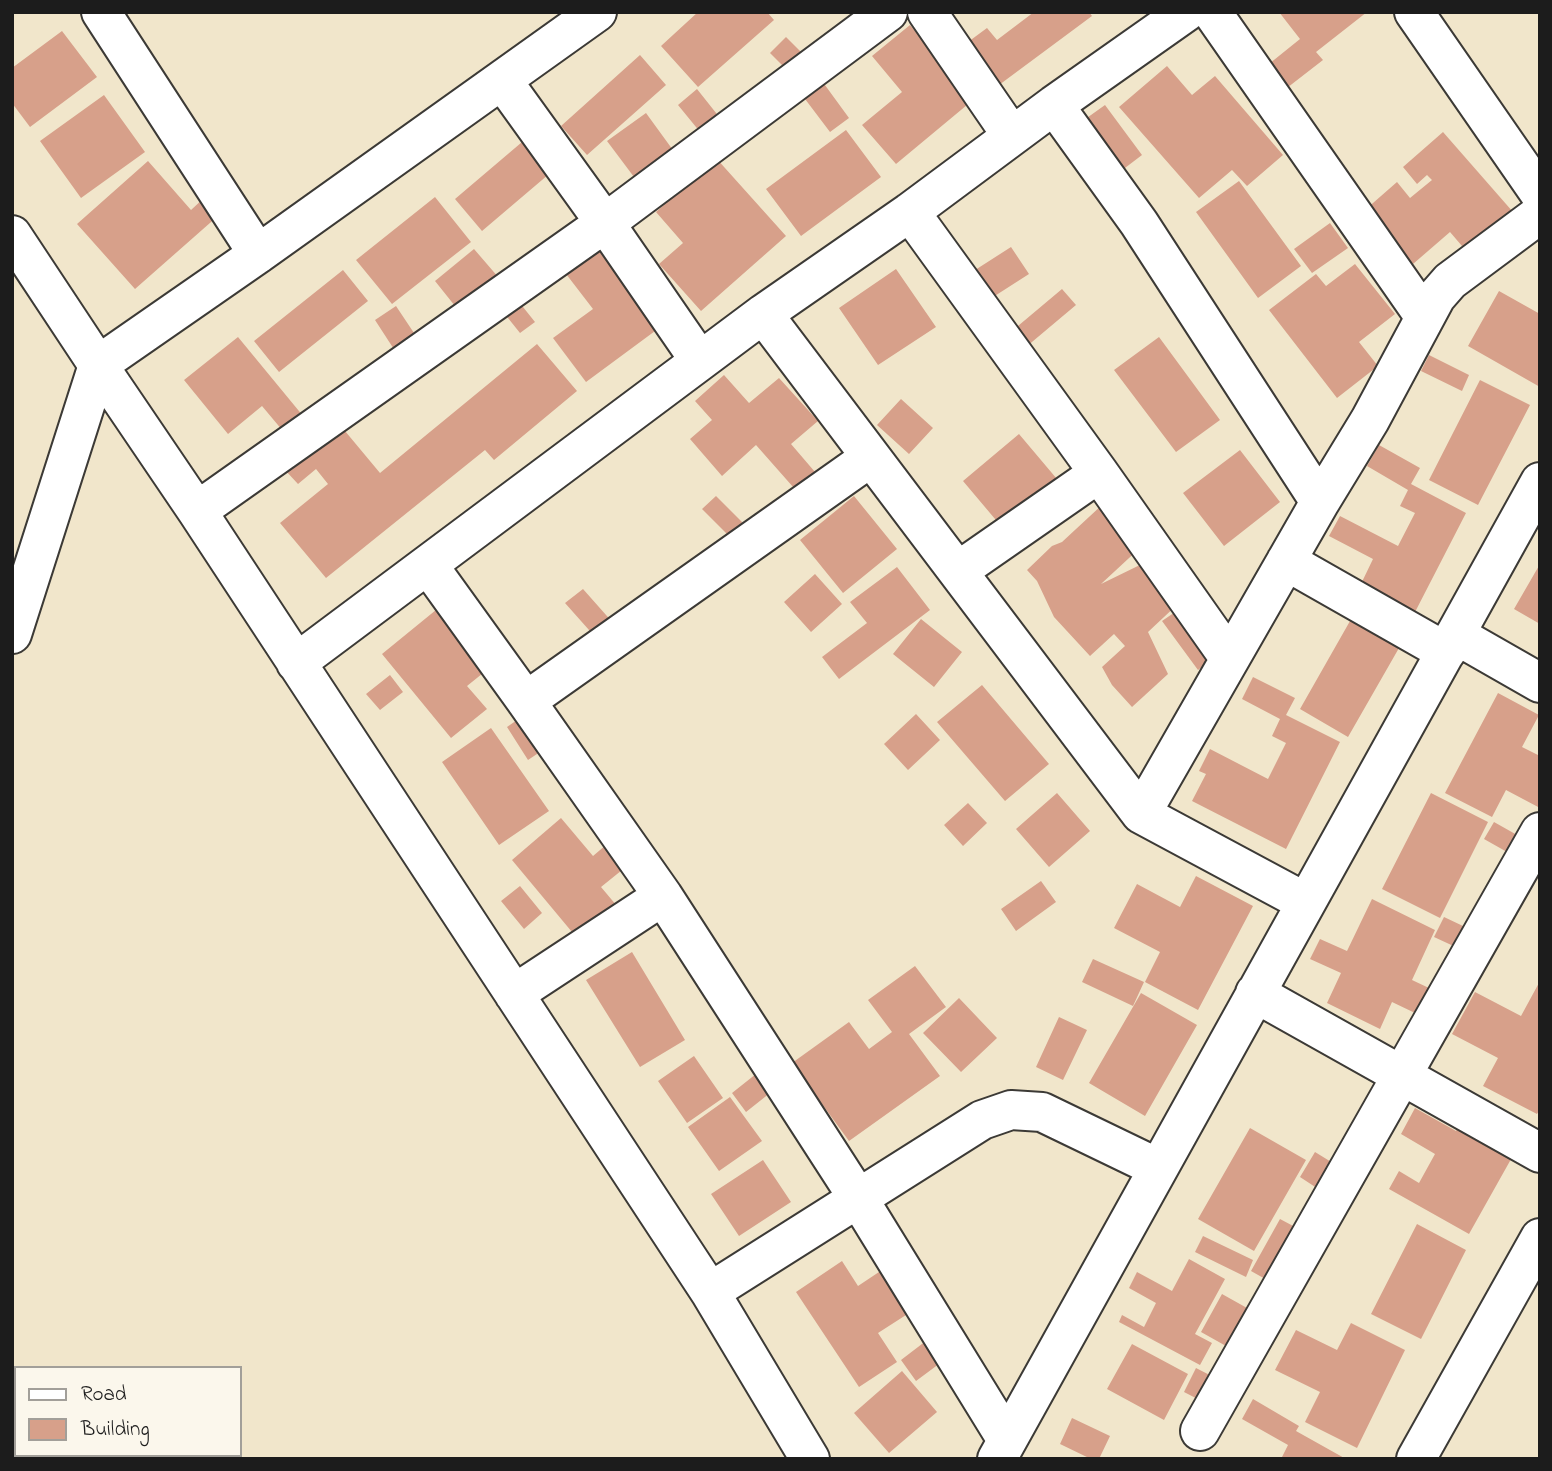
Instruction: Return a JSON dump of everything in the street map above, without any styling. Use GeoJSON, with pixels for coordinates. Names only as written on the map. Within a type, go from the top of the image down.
{"type":"FeatureCollection","features":[{"type":"Feature","properties":{"kind":"street"},"geometry":{"type":"LineString","coordinates":[[101,12],[258,254]]}},
{"type":"Feature","properties":{"kind":"street"},"geometry":{"type":"LineString","coordinates":[[12,634],[99,365],[597,12]]}},
{"type":"Feature","properties":{"kind":"street"},"geometry":{"type":"LineString","coordinates":[[197,511],[605,223],[888,12]]}},
{"type":"Feature","properties":{"kind":"street"},"geometry":{"type":"LineString","coordinates":[[927,12],[1013,136]]}},
{"type":"Feature","properties":{"kind":"street"},"geometry":{"type":"LineString","coordinates":[[296,663],[763,314],[910,212],[1054,105],[1186,12]]}},
{"type":"Feature","properties":{"kind":"street"},"geometry":{"type":"LineString","coordinates":[[1212,12],[1424,316]]}},
{"type":"Feature","properties":{"kind":"street"},"geometry":{"type":"LineString","coordinates":[[1414,12],[1540,194]]}},
{"type":"Feature","properties":{"kind":"street"},"geometry":{"type":"LineString","coordinates":[[502,80],[701,361]]}},
{"type":"Feature","properties":{"kind":"street"},"geometry":{"type":"LineString","coordinates":[[1054,105],[1139,223],[1320,502]]}},
{"type":"Feature","properties":{"kind":"street"},"geometry":{"type":"LineString","coordinates":[[910,212],[1230,659]]}},
{"type":"Feature","properties":{"kind":"street"},"geometry":{"type":"LineString","coordinates":[[1141,814],[1370,420],[1436,297],[1450,281],[1540,214]]}},
{"type":"Feature","properties":{"kind":"street"},"geometry":{"type":"LineString","coordinates":[[12,235],[197,511],[710,1292],[810,1459]]}},
{"type":"Feature","properties":{"kind":"street"},"geometry":{"type":"LineString","coordinates":[[763,314],[1141,814],[1305,902]]}},
{"type":"Feature","properties":{"kind":"street"},"geometry":{"type":"LineString","coordinates":[[526,701],[871,457]]}},
{"type":"Feature","properties":{"kind":"street"},"geometry":{"type":"LineString","coordinates":[[958,571],[1099,473]]}},
{"type":"Feature","properties":{"kind":"street"},"geometry":{"type":"LineString","coordinates":[[1002,1449],[1538,488]]}},
{"type":"Feature","properties":{"kind":"street"},"geometry":{"type":"LineString","coordinates":[[1286,561],[1451,643],[1540,683]]}},
{"type":"Feature","properties":{"kind":"street"},"geometry":{"type":"LineString","coordinates":[[428,565],[663,896],[858,1198],[1002,1449]]}},
{"type":"Feature","properties":{"kind":"street"},"geometry":{"type":"LineString","coordinates":[[1200,1431],[1540,832]]}},
{"type":"Feature","properties":{"kind":"street"},"geometry":{"type":"LineString","coordinates":[[514,994],[663,896]]}},
{"type":"Feature","properties":{"kind":"street"},"geometry":{"type":"LineString","coordinates":[[1255,993],[1540,1153]]}},
{"type":"Feature","properties":{"kind":"street"},"geometry":{"type":"LineString","coordinates":[[710,1292],[982,1120],[1012,1110],[1042,1112],[1158,1168]]}},
{"type":"Feature","properties":{"kind":"street"},"geometry":{"type":"LineString","coordinates":[[1416,1459],[1540,1238]]}},
{"type":"Feature","properties":{"kind":"building"},"geometry":{"type":"Polygon","coordinates":[[[698,12],[767,12],[774,20],[698,87],[661,46],[698,12]]]}},
{"type":"Feature","properties":{"kind":"building"},"geometry":{"type":"Polygon","coordinates":[[[1034,12],[1089,12],[1092,16],[999,85],[968,42],[987,28],[997,40],[1034,12]]]}},
{"type":"Feature","properties":{"kind":"building"},"geometry":{"type":"Polygon","coordinates":[[[1279,12],[1367,12],[1316,52],[1323,60],[1283,91],[1264,68],[1300,39],[1279,12]]]}},
{"type":"Feature","properties":{"kind":"building"},"geometry":{"type":"Polygon","coordinates":[[[910,25],[973,100],[896,164],[862,125],[902,92],[872,56],[910,25]]]}},
{"type":"Feature","properties":{"kind":"building"},"geometry":{"type":"Polygon","coordinates":[[[62,31],[97,77],[30,127],[12,103],[12,68],[62,31]]]}},
{"type":"Feature","properties":{"kind":"building"},"geometry":{"type":"Polygon","coordinates":[[[786,37],[807,58],[791,74],[770,53],[786,37]]]}},
{"type":"Feature","properties":{"kind":"building"},"geometry":{"type":"Polygon","coordinates":[[[640,55],[666,85],[587,155],[561,126],[640,55]]]}},
{"type":"Feature","properties":{"kind":"building"},"geometry":{"type":"Polygon","coordinates":[[[1167,66],[1192,95],[1215,76],[1283,155],[1247,186],[1232,170],[1199,198],[1119,107],[1167,66]]]}},
{"type":"Feature","properties":{"kind":"building"},"geometry":{"type":"Polygon","coordinates":[[[822,81],[849,118],[830,132],[802,95],[822,81]]]}},
{"type":"Feature","properties":{"kind":"building"},"geometry":{"type":"Polygon","coordinates":[[[697,89],[724,123],[705,138],[678,105],[697,89]]]}},
{"type":"Feature","properties":{"kind":"building"},"geometry":{"type":"Polygon","coordinates":[[[104,95],[145,152],[81,198],[40,141],[104,95]]]}},
{"type":"Feature","properties":{"kind":"building"},"geometry":{"type":"Polygon","coordinates":[[[1105,105],[1142,155],[1121,171],[1084,120],[1105,105]]]}},
{"type":"Feature","properties":{"kind":"building"},"geometry":{"type":"Polygon","coordinates":[[[646,113],[678,157],[640,185],[607,141],[646,113]]]}},
{"type":"Feature","properties":{"kind":"building"},"geometry":{"type":"Polygon","coordinates":[[[846,130],[881,177],[801,236],[766,189],[846,130]]]}},
{"type":"Feature","properties":{"kind":"building"},"geometry":{"type":"Polygon","coordinates":[[[535,131],[562,163],[482,231],[455,199],[535,131]]]}},
{"type":"Feature","properties":{"kind":"building"},"geometry":{"type":"Polygon","coordinates":[[[1443,132],[1520,220],[1474,260],[1450,232],[1413,264],[1365,210],[1397,182],[1410,198],[1432,180],[1427,175],[1417,184],[1403,167],[1443,132]]]}},
{"type":"Feature","properties":{"kind":"building"},"geometry":{"type":"Polygon","coordinates":[[[716,158],[786,236],[701,311],[659,264],[683,243],[656,212],[716,158]]]}},
{"type":"Feature","properties":{"kind":"building"},"geometry":{"type":"Polygon","coordinates":[[[148,161],[191,210],[204,198],[219,215],[135,289],[77,224],[148,161]]]}},
{"type":"Feature","properties":{"kind":"building"},"geometry":{"type":"Polygon","coordinates":[[[1239,181],[1301,266],[1258,298],[1196,212],[1239,181]]]}},
{"type":"Feature","properties":{"kind":"building"},"geometry":{"type":"Polygon","coordinates":[[[435,197],[471,242],[392,304],[356,260],[435,197]]]}},
{"type":"Feature","properties":{"kind":"building"},"geometry":{"type":"Polygon","coordinates":[[[1330,223],[1348,248],[1312,273],[1294,249],[1330,223]]]}},
{"type":"Feature","properties":{"kind":"building"},"geometry":{"type":"Polygon","coordinates":[[[598,245],[674,317],[586,382],[553,338],[593,309],[563,270],[598,245]]]}},
{"type":"Feature","properties":{"kind":"building"},"geometry":{"type":"Polygon","coordinates":[[[1011,247],[1029,274],[990,299],[972,272],[1011,247]]]}},
{"type":"Feature","properties":{"kind":"building"},"geometry":{"type":"Polygon","coordinates":[[[474,249],[499,278],[459,311],[435,281],[474,249]]]}},
{"type":"Feature","properties":{"kind":"building"},"geometry":{"type":"Polygon","coordinates":[[[1355,264],[1395,314],[1359,342],[1378,366],[1337,398],[1269,310],[1316,274],[1326,286],[1355,264]]]}},
{"type":"Feature","properties":{"kind":"building"},"geometry":{"type":"Polygon","coordinates":[[[896,269],[936,327],[878,365],[839,308],[896,269]]]}},
{"type":"Feature","properties":{"kind":"building"},"geometry":{"type":"Polygon","coordinates":[[[343,270],[368,301],[279,372],[254,341],[343,270]]]}},
{"type":"Feature","properties":{"kind":"building"},"geometry":{"type":"Polygon","coordinates":[[[1062,289],[1076,305],[1026,347],[1012,331],[1062,289]]]}},
{"type":"Feature","properties":{"kind":"building"},"geometry":{"type":"Polygon","coordinates":[[[1499,291],[1540,314],[1540,387],[1468,346],[1499,291]]]}},
{"type":"Feature","properties":{"kind":"building"},"geometry":{"type":"Polygon","coordinates":[[[519,302],[535,322],[520,333],[504,313],[519,302]]]}},
{"type":"Feature","properties":{"kind":"building"},"geometry":{"type":"Polygon","coordinates":[[[396,306],[420,342],[399,357],[375,320],[396,306]]]}},
{"type":"Feature","properties":{"kind":"building"},"geometry":{"type":"Polygon","coordinates":[[[238,337],[308,422],[288,437],[262,406],[228,434],[184,380],[238,337]]]}},
{"type":"Feature","properties":{"kind":"building"},"geometry":{"type":"Polygon","coordinates":[[[1159,337],[1220,420],[1176,452],[1114,370],[1159,337]]]}},
{"type":"Feature","properties":{"kind":"building"},"geometry":{"type":"Polygon","coordinates":[[[537,344],[577,391],[494,460],[485,450],[326,578],[280,523],[328,484],[316,469],[298,484],[285,470],[340,425],[380,473],[537,344]]]}},
{"type":"Feature","properties":{"kind":"building"},"geometry":{"type":"Polygon","coordinates":[[[1429,355],[1469,375],[1462,391],[1421,371],[1429,355]]]}},
{"type":"Feature","properties":{"kind":"building"},"geometry":{"type":"Polygon","coordinates":[[[724,375],[749,403],[779,378],[818,421],[791,444],[821,479],[801,496],[756,445],[722,476],[690,439],[712,420],[695,401],[724,375]]]}},
{"type":"Feature","properties":{"kind":"building"},"geometry":{"type":"Polygon","coordinates":[[[1480,380],[1530,405],[1478,505],[1429,480],[1480,380]]]}},
{"type":"Feature","properties":{"kind":"building"},"geometry":{"type":"Polygon","coordinates":[[[901,399],[933,428],[909,454],[877,425],[901,399]]]}},
{"type":"Feature","properties":{"kind":"building"},"geometry":{"type":"Polygon","coordinates":[[[1019,434],[1062,485],[1006,532],[963,481],[1019,434]]]}},
{"type":"Feature","properties":{"kind":"building"},"geometry":{"type":"Polygon","coordinates":[[[1379,445],[1420,468],[1411,484],[1466,513],[1414,614],[1360,586],[1373,559],[1329,536],[1340,516],[1398,546],[1415,513],[1400,506],[1408,490],[1367,466],[1379,445]]]}},
{"type":"Feature","properties":{"kind":"building"},"geometry":{"type":"Polygon","coordinates":[[[1240,450],[1280,502],[1224,546],[1183,493],[1240,450]]]}},
{"type":"Feature","properties":{"kind":"building"},"geometry":{"type":"Polygon","coordinates":[[[716,496],[745,525],[732,539],[702,509],[716,496]]]}},
{"type":"Feature","properties":{"kind":"building"},"geometry":{"type":"Polygon","coordinates":[[[854,496],[897,549],[843,593],[800,540],[854,496]]]}},
{"type":"Feature","properties":{"kind":"building"},"geometry":{"type":"Polygon","coordinates":[[[1103,504],[1142,546],[1101,584],[1144,563],[1180,602],[1148,632],[1168,674],[1132,707],[1112,685],[1102,667],[1125,646],[1114,634],[1090,656],[1054,617],[1037,581],[1027,570],[1103,504]]]}},
{"type":"Feature","properties":{"kind":"building"},"geometry":{"type":"Polygon","coordinates":[[[1540,564],[1540,624],[1514,609],[1540,564]]]}},
{"type":"Feature","properties":{"kind":"building"},"geometry":{"type":"Polygon","coordinates":[[[897,567],[930,610],[839,679],[822,657],[867,623],[850,602],[897,567]]]}},
{"type":"Feature","properties":{"kind":"building"},"geometry":{"type":"Polygon","coordinates":[[[815,574],[842,604],[811,632],[784,602],[815,574]]]}},
{"type":"Feature","properties":{"kind":"building"},"geometry":{"type":"Polygon","coordinates":[[[583,589],[614,624],[597,639],[565,603],[583,589]]]}},
{"type":"Feature","properties":{"kind":"building"},"geometry":{"type":"Polygon","coordinates":[[[458,592],[508,653],[467,686],[487,709],[451,738],[382,654],[458,592]]]}},
{"type":"Feature","properties":{"kind":"building"},"geometry":{"type":"Polygon","coordinates":[[[1181,608],[1216,656],[1198,670],[1162,621],[1181,608]]]}},
{"type":"Feature","properties":{"kind":"building"},"geometry":{"type":"Polygon","coordinates":[[[1354,614],[1403,641],[1348,737],[1300,709],[1354,614]]]}},
{"type":"Feature","properties":{"kind":"building"},"geometry":{"type":"Polygon","coordinates":[[[921,619],[962,652],[934,687],[893,654],[921,619]]]}},
{"type":"Feature","properties":{"kind":"building"},"geometry":{"type":"Polygon","coordinates":[[[390,675],[403,692],[380,710],[366,694],[390,675]]]}},
{"type":"Feature","properties":{"kind":"building"},"geometry":{"type":"Polygon","coordinates":[[[1253,677],[1295,698],[1286,715],[1340,742],[1286,849],[1192,801],[1206,774],[1199,771],[1210,749],[1268,779],[1286,743],[1272,736],[1280,719],[1242,699],[1253,677]]]}},
{"type":"Feature","properties":{"kind":"building"},"geometry":{"type":"Polygon","coordinates":[[[982,685],[1049,764],[1005,801],[937,722],[982,685]]]}},
{"type":"Feature","properties":{"kind":"building"},"geometry":{"type":"Polygon","coordinates":[[[1498,693],[1539,715],[1522,747],[1540,756],[1540,808],[1506,790],[1492,817],[1445,793],[1498,693]]]}},
{"type":"Feature","properties":{"kind":"building"},"geometry":{"type":"Polygon","coordinates":[[[530,711],[552,744],[528,760],[507,727],[530,711]]]}},
{"type":"Feature","properties":{"kind":"building"},"geometry":{"type":"Polygon","coordinates":[[[916,714],[940,740],[908,770],[884,744],[916,714]]]}},
{"type":"Feature","properties":{"kind":"building"},"geometry":{"type":"Polygon","coordinates":[[[491,728],[549,811],[499,845],[442,762],[491,728]]]}},
{"type":"Feature","properties":{"kind":"building"},"geometry":{"type":"Polygon","coordinates":[[[1057,793],[1090,831],[1049,867],[1016,829],[1057,793]]]}},
{"type":"Feature","properties":{"kind":"building"},"geometry":{"type":"Polygon","coordinates":[[[1431,793],[1488,822],[1440,918],[1382,889],[1431,793]]]}},
{"type":"Feature","properties":{"kind":"building"},"geometry":{"type":"Polygon","coordinates":[[[968,803],[987,823],[963,846],[944,825],[968,803]]]}},
{"type":"Feature","properties":{"kind":"building"},"geometry":{"type":"Polygon","coordinates":[[[561,818],[593,856],[613,839],[632,862],[601,887],[622,912],[582,944],[512,860],[561,818]]]}},
{"type":"Feature","properties":{"kind":"building"},"geometry":{"type":"Polygon","coordinates":[[[1494,822],[1533,844],[1523,861],[1484,839],[1494,822]]]}},
{"type":"Feature","properties":{"kind":"building"},"geometry":{"type":"Polygon","coordinates":[[[1196,876],[1253,906],[1198,1010],[1145,982],[1160,952],[1114,928],[1137,884],[1180,907],[1196,876]]]}},
{"type":"Feature","properties":{"kind":"building"},"geometry":{"type":"Polygon","coordinates":[[[1041,881],[1056,902],[1016,931],[1001,909],[1041,881]]]}},
{"type":"Feature","properties":{"kind":"building"},"geometry":{"type":"Polygon","coordinates":[[[520,886],[542,913],[524,929],[501,901],[520,886]]]}},
{"type":"Feature","properties":{"kind":"building"},"geometry":{"type":"Polygon","coordinates":[[[1372,899],[1435,930],[1412,980],[1448,997],[1436,1023],[1392,1002],[1380,1029],[1327,1003],[1341,973],[1310,959],[1320,939],[1347,951],[1372,899]]]}},
{"type":"Feature","properties":{"kind":"building"},"geometry":{"type":"Polygon","coordinates":[[[1444,917],[1482,935],[1473,955],[1434,937],[1444,917]]]}},
{"type":"Feature","properties":{"kind":"building"},"geometry":{"type":"Polygon","coordinates":[[[632,952],[685,1040],[640,1067],[586,980],[632,952]]]}},
{"type":"Feature","properties":{"kind":"building"},"geometry":{"type":"Polygon","coordinates":[[[1093,959],[1144,982],[1133,1006],[1082,982],[1093,959]]]}},
{"type":"Feature","properties":{"kind":"building"},"geometry":{"type":"Polygon","coordinates":[[[915,966],[946,1007],[909,1034],[940,1076],[849,1141],[792,1063],[849,1022],[869,1049],[892,1032],[868,1000],[915,966]]]}},
{"type":"Feature","properties":{"kind":"building"},"geometry":{"type":"Polygon","coordinates":[[[1540,981],[1540,1109],[1537,1114],[1483,1086],[1498,1058],[1452,1034],[1475,992],[1521,1016],[1540,981]]]}},
{"type":"Feature","properties":{"kind":"building"},"geometry":{"type":"Polygon","coordinates":[[[1141,993],[1197,1025],[1145,1116],[1089,1083],[1141,993]]]}},
{"type":"Feature","properties":{"kind":"building"},"geometry":{"type":"Polygon","coordinates":[[[959,998],[997,1038],[961,1072],[923,1033],[959,998]]]}},
{"type":"Feature","properties":{"kind":"building"},"geometry":{"type":"Polygon","coordinates":[[[1059,1017],[1087,1030],[1063,1080],[1036,1067],[1059,1017]]]}},
{"type":"Feature","properties":{"kind":"building"},"geometry":{"type":"Polygon","coordinates":[[[694,1056],[723,1098],[687,1123],[658,1081],[694,1056]]]}},
{"type":"Feature","properties":{"kind":"building"},"geometry":{"type":"Polygon","coordinates":[[[761,1070],[775,1089],[746,1112],[732,1093],[761,1070]]]}},
{"type":"Feature","properties":{"kind":"building"},"geometry":{"type":"Polygon","coordinates":[[[730,1097],[762,1141],[719,1171],[688,1127],[730,1097]]]}},
{"type":"Feature","properties":{"kind":"building"},"geometry":{"type":"Polygon","coordinates":[[[1470,1106],[1524,1136],[1469,1234],[1389,1189],[1399,1171],[1419,1183],[1435,1154],[1401,1134],[1415,1108],[1456,1131],[1470,1106]]]}},
{"type":"Feature","properties":{"kind":"building"},"geometry":{"type":"Polygon","coordinates":[[[1250,1128],[1306,1160],[1254,1251],[1198,1219],[1250,1128]]]}},
{"type":"Feature","properties":{"kind":"building"},"geometry":{"type":"Polygon","coordinates":[[[1315,1152],[1354,1176],[1338,1202],[1300,1177],[1315,1152]]]}},
{"type":"Feature","properties":{"kind":"building"},"geometry":{"type":"Polygon","coordinates":[[[763,1160],[791,1202],[739,1236],[711,1194],[763,1160]]]}},
{"type":"Feature","properties":{"kind":"building"},"geometry":{"type":"Polygon","coordinates":[[[1280,1219],[1312,1236],[1283,1289],[1251,1271],[1280,1219]]]}},
{"type":"Feature","properties":{"kind":"building"},"geometry":{"type":"Polygon","coordinates":[[[1417,1224],[1466,1250],[1421,1339],[1371,1314],[1417,1224]]]}},
{"type":"Feature","properties":{"kind":"building"},"geometry":{"type":"Polygon","coordinates":[[[1203,1236],[1253,1260],[1246,1277],[1195,1252],[1203,1236]]]}},
{"type":"Feature","properties":{"kind":"building"},"geometry":{"type":"Polygon","coordinates":[[[1189,1259],[1225,1279],[1195,1334],[1212,1343],[1200,1365],[1119,1322],[1122,1315],[1144,1327],[1156,1303],[1129,1288],[1137,1272],[1172,1291],[1189,1259]]]}},
{"type":"Feature","properties":{"kind":"building"},"geometry":{"type":"Polygon","coordinates":[[[842,1261],[858,1286],[891,1264],[920,1306],[878,1333],[897,1362],[859,1387],[796,1292],[842,1261]]]}},
{"type":"Feature","properties":{"kind":"building"},"geometry":{"type":"Polygon","coordinates":[[[1222,1294],[1272,1322],[1251,1360],[1201,1332],[1222,1294]]]}},
{"type":"Feature","properties":{"kind":"building"},"geometry":{"type":"Polygon","coordinates":[[[1351,1323],[1405,1350],[1357,1448],[1305,1422],[1320,1392],[1275,1370],[1296,1330],[1337,1350],[1351,1323]]]}},
{"type":"Feature","properties":{"kind":"building"},"geometry":{"type":"Polygon","coordinates":[[[935,1334],[951,1355],[916,1381],[901,1360],[935,1334]]]}},
{"type":"Feature","properties":{"kind":"building"},"geometry":{"type":"Polygon","coordinates":[[[1132,1344],[1188,1374],[1164,1420],[1107,1389],[1132,1344]]]}},
{"type":"Feature","properties":{"kind":"building"},"geometry":{"type":"Polygon","coordinates":[[[1196,1368],[1233,1387],[1221,1411],[1184,1392],[1196,1368]]]}},
{"type":"Feature","properties":{"kind":"building"},"geometry":{"type":"Polygon","coordinates":[[[902,1371],[937,1412],[889,1453],[854,1413],[902,1371]]]}},
{"type":"Feature","properties":{"kind":"building"},"geometry":{"type":"Polygon","coordinates":[[[1253,1399],[1299,1426],[1296,1431],[1346,1459],[1281,1459],[1288,1445],[1242,1419],[1253,1399]]]}},
{"type":"Feature","properties":{"kind":"building"},"geometry":{"type":"Polygon","coordinates":[[[1072,1418],[1110,1436],[1099,1459],[1091,1459],[1060,1444],[1072,1418]]]}}]}
